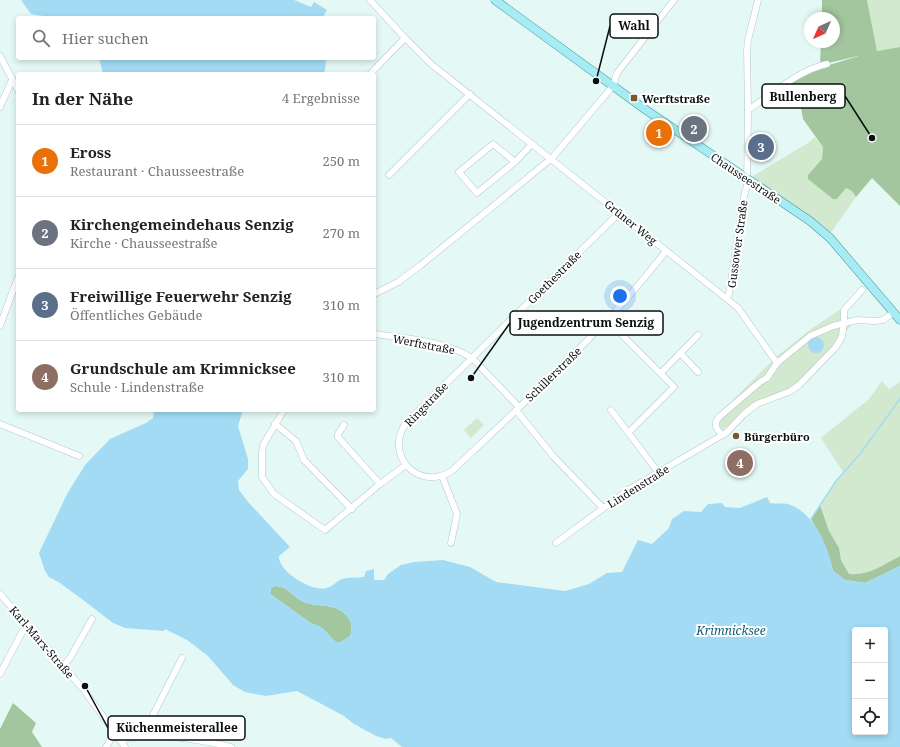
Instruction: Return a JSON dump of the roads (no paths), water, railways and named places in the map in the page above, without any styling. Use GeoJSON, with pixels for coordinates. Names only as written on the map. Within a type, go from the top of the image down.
{"type":"FeatureCollection","features":[{"type":"Feature","properties":{"kind":"main road","name":"Chausseestraße"},"geometry":{"type":"LineString","coordinates":[[495,0],[613,86],[748,180],[810,221],[830,238],[900,320]]}},
{"type":"Feature","properties":{"kind":"street","name":"Grüner Weg"},"geometry":{"type":"LineString","coordinates":[[370,0],[431,64],[532,144],[552,158],[619,213],[646,233],[666,251],[727,298],[738,308],[777,363]]}},
{"type":"Feature","properties":{"kind":"street"},"geometry":{"type":"LineString","coordinates":[[376,293],[407,276],[552,158],[613,86],[617,73],[674,0]]}},
{"type":"Feature","properties":{"kind":"street","name":"Gussower Straße"},"geometry":{"type":"LineString","coordinates":[[727,298],[730,294],[744,196],[748,180],[746,50],[758,0]]}},
{"type":"Feature","properties":{"kind":"street"},"geometry":{"type":"LineString","coordinates":[[372,72],[406,38]]}},
{"type":"Feature","properties":{"kind":"street"},"geometry":{"type":"LineString","coordinates":[[0,56],[16,87]]}},
{"type":"Feature","properties":{"kind":"street"},"geometry":{"type":"LineString","coordinates":[[748,110],[787,82],[827,64]]}},
{"type":"Feature","properties":{"kind":"street"},"geometry":{"type":"LineString","coordinates":[[0,107],[12,80]]}},
{"type":"Feature","properties":{"kind":"street"},"geometry":{"type":"LineString","coordinates":[[389,175],[470,94]]}},
{"type":"Feature","properties":{"kind":"street"},"geometry":{"type":"LineString","coordinates":[[515,162],[494,144],[459,172],[477,194],[515,162],[532,144]]}},
{"type":"Feature","properties":{"kind":"street","name":"Goethestraße"},"geometry":{"type":"LineString","coordinates":[[472,358],[619,213]]}},
{"type":"Feature","properties":{"kind":"street","name":"Schillerstraße"},"geometry":{"type":"LineString","coordinates":[[518,409],[607,320],[666,251]]}},
{"type":"Feature","properties":{"kind":"street"},"geometry":{"type":"LineString","coordinates":[[0,326],[16,282]]}},
{"type":"Feature","properties":{"kind":"street","name":"Lindenstraße"},"geometry":{"type":"LineString","coordinates":[[556,542],[603,508],[658,472],[723,435],[756,404],[791,390],[799,385],[835,348],[842,336],[844,310],[862,290]]}},
{"type":"Feature","properties":{"kind":"street"},"geometry":{"type":"LineString","coordinates":[[723,435],[718,432],[716,421],[760,382],[767,378],[777,363],[810,336],[832,326],[857,320],[883,320],[893,313]]}},
{"type":"Feature","properties":{"kind":"street"},"geometry":{"type":"LineString","coordinates":[[607,320],[674,387],[629,432]]}},
{"type":"Feature","properties":{"kind":"street","name":"Werftstraße"},"geometry":{"type":"LineString","coordinates":[[376,334],[445,346],[463,352],[472,358],[518,409],[553,456],[603,508]]}},
{"type":"Feature","properties":{"kind":"street"},"geometry":{"type":"LineString","coordinates":[[661,373],[698,335]]}},
{"type":"Feature","properties":{"kind":"street"},"geometry":{"type":"LineString","coordinates":[[680,353],[698,372]]}},
{"type":"Feature","properties":{"kind":"street","name":"Ringstraße"},"geometry":{"type":"LineString","coordinates":[[406,465],[400,453],[399,445],[403,427],[472,358]]}},
{"type":"Feature","properties":{"kind":"street"},"geometry":{"type":"LineString","coordinates":[[283,412],[263,445],[262,477],[274,494],[325,530],[380,484],[406,465],[412,471],[430,478],[442,476],[453,470],[518,409]]}},
{"type":"Feature","properties":{"kind":"street"},"geometry":{"type":"LineString","coordinates":[[611,410],[658,472]]}},
{"type":"Feature","properties":{"kind":"street"},"geometry":{"type":"LineString","coordinates":[[0,424],[79,456]]}},
{"type":"Feature","properties":{"kind":"street"},"geometry":{"type":"LineString","coordinates":[[275,424],[296,441],[304,460],[352,508]]}},
{"type":"Feature","properties":{"kind":"street"},"geometry":{"type":"LineString","coordinates":[[344,425],[338,434],[338,437],[380,484]]}},
{"type":"Feature","properties":{"kind":"street"},"geometry":{"type":"LineString","coordinates":[[442,476],[456,514],[451,543]]}},
{"type":"Feature","properties":{"kind":"street","name":"Karl-Marx-Straße"},"geometry":{"type":"LineString","coordinates":[[0,594],[64,665],[89,696],[125,747]]}},
{"type":"Feature","properties":{"kind":"street"},"geometry":{"type":"LineString","coordinates":[[64,665],[70,658],[92,619]]}},
{"type":"Feature","properties":{"kind":"street"},"geometry":{"type":"LineString","coordinates":[[0,674],[22,632],[28,626]]}},
{"type":"Feature","properties":{"kind":"street"},"geometry":{"type":"LineString","coordinates":[[150,736],[154,715],[182,658]]}},
{"type":"Feature","properties":{"kind":"street"},"geometry":{"type":"LineString","coordinates":[[106,747],[115,732]]}},
{"type":"Feature","properties":{"kind":"street"},"geometry":{"type":"LineString","coordinates":[[121,741],[131,737],[179,737],[213,742],[231,747]]}},
{"type":"Feature","properties":{"kind":"water"},"geometry":{"type":"Polygon","coordinates":[[[21,0],[294,0],[311,7],[314,2],[327,10],[324,16],[44,16],[31,14],[21,0]]]}},
{"type":"Feature","properties":{"kind":"water"},"geometry":{"type":"Polygon","coordinates":[[[100,60],[326,60],[324,72],[102,72],[100,60]]]}},
{"type":"Feature","properties":{"kind":"water"},"geometry":{"type":"Polygon","coordinates":[[[816,337],[822,339],[824,345],[822,351],[816,353],[810,351],[808,345],[810,339],[816,337]]]}},
{"type":"Feature","properties":{"kind":"water","name":"Krimnicksee"},"geometry":{"type":"Polygon","coordinates":[[[154,412],[242,412],[238,426],[248,459],[248,469],[238,481],[239,490],[249,503],[290,547],[279,556],[280,562],[284,568],[297,580],[313,587],[320,588],[326,588],[342,579],[364,577],[366,571],[374,569],[374,580],[384,580],[388,574],[401,565],[414,562],[443,560],[470,567],[496,582],[565,591],[589,584],[607,573],[622,572],[638,540],[652,544],[669,528],[672,519],[684,511],[701,512],[708,504],[722,503],[725,507],[740,508],[767,497],[770,503],[788,504],[797,508],[813,523],[824,541],[833,571],[845,580],[865,583],[900,566],[900,747],[402,747],[391,738],[386,739],[376,736],[354,724],[344,716],[297,691],[266,696],[245,692],[233,685],[208,656],[187,640],[165,629],[164,631],[125,628],[113,623],[60,583],[49,577],[45,571],[39,553],[67,494],[85,465],[110,439],[146,423],[153,418],[154,412]],[[275,586],[271,588],[270,594],[312,624],[324,629],[336,642],[341,642],[350,636],[352,630],[351,623],[347,616],[342,612],[332,607],[304,602],[284,588],[275,586]]]}},
{"type":"Feature","properties":{"kind":"waterway"},"geometry":{"type":"LineString","coordinates":[[811,519],[836,481],[860,454],[900,399]]}},
{"type":"Feature","properties":{"kind":"place","name":"Wahl"},"geometry":{"type":"Point","coordinates":[596,81]}},
{"type":"Feature","properties":{"kind":"place","name":"Werftstraße"},"geometry":{"type":"Point","coordinates":[634,98]}},
{"type":"Feature","properties":{"kind":"place","name":"Kirchengemeindehaus Senzig"},"geometry":{"type":"Point","coordinates":[694,129]}},
{"type":"Feature","properties":{"kind":"place","name":"Eross"},"geometry":{"type":"Point","coordinates":[659,133]}},
{"type":"Feature","properties":{"kind":"place","name":"Bullenberg"},"geometry":{"type":"Point","coordinates":[872,138]}},
{"type":"Feature","properties":{"kind":"place","name":"Freiwillige Feuerwehr Senzig"},"geometry":{"type":"Point","coordinates":[761,147]}},
{"type":"Feature","properties":{"kind":"place","name":"Jugendzentrum Senzig"},"geometry":{"type":"Point","coordinates":[471,378]}},
{"type":"Feature","properties":{"kind":"place","name":"Bürgerbüro"},"geometry":{"type":"Point","coordinates":[736,436]}},
{"type":"Feature","properties":{"kind":"place","name":"Grundschule am Krimnicksee"},"geometry":{"type":"Point","coordinates":[740,463]}},
{"type":"Feature","properties":{"kind":"place","name":"Küchenmeisterallee"},"geometry":{"type":"Point","coordinates":[85,686]}}]}
